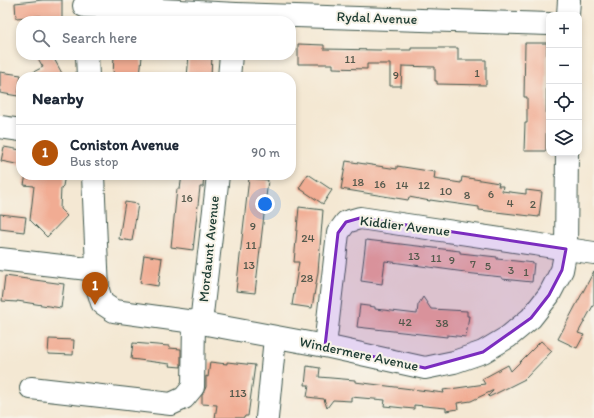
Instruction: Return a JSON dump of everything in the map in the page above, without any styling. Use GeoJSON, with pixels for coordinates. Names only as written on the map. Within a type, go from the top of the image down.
{"type":"FeatureCollection","features":[{"type":"Feature","properties":{"kind":"street"},"geometry":{"type":"LineString","coordinates":[[568,12],[569,0]]}},
{"type":"Feature","properties":{"kind":"street","name":"Rydal Avenue"},"geometry":{"type":"LineString","coordinates":[[84,9],[216,16]]}},
{"type":"Feature","properties":{"kind":"street","name":"Rydal Avenue"},"geometry":{"type":"LineString","coordinates":[[296,18],[546,24]]}},
{"type":"Feature","properties":{"kind":"street"},"geometry":{"type":"LineString","coordinates":[[87,60],[88,72]]}},
{"type":"Feature","properties":{"kind":"street"},"geometry":{"type":"LineString","coordinates":[[229,72],[231,60]]}},
{"type":"Feature","properties":{"kind":"street"},"geometry":{"type":"LineString","coordinates":[[0,127],[16,129]]}},
{"type":"Feature","properties":{"kind":"street","name":"Windermere Avenue"},"geometry":{"type":"LineString","coordinates":[[93,180],[98,290],[102,303],[114,311],[197,323],[325,346],[425,368],[454,362],[484,352],[508,337],[531,318],[549,295],[562,270],[566,249],[567,156]]}},
{"type":"Feature","properties":{"kind":"street","name":"Mordaunt Avenue"},"geometry":{"type":"LineString","coordinates":[[31,388],[171,404],[184,398],[193,387],[197,323],[217,180]]}},
{"type":"Feature","properties":{"kind":"street","name":"Kiddier Avenue"},"geometry":{"type":"LineString","coordinates":[[325,346],[338,232],[346,222],[360,218],[594,253]]}},
{"type":"Feature","properties":{"kind":"street"},"geometry":{"type":"LineString","coordinates":[[0,259],[97,270]]}},
{"type":"Feature","properties":{"kind":"street"},"geometry":{"type":"LineString","coordinates":[[267,418],[275,338]]}},
{"type":"Feature","properties":{"kind":"highlighted area"},"geometry":{"type":"Polygon","coordinates":[[[360,218],[566,249],[562,270],[549,295],[531,318],[483,352],[425,368],[325,346],[338,233],[346,222],[360,218]]]}},
{"type":"Feature","properties":{"kind":"building"},"geometry":{"type":"Polygon","coordinates":[[[43,0],[62,0],[62,16],[16,16],[16,18],[15,3],[43,0]]]}},
{"type":"Feature","properties":{"kind":"building"},"geometry":{"type":"Polygon","coordinates":[[[525,43],[546,43],[546,151],[524,151],[525,123],[527,123],[527,97],[524,97],[525,43]]]}},
{"type":"Feature","properties":{"kind":"building"},"geometry":{"type":"Polygon","coordinates":[[[298,44],[324,45],[324,49],[411,50],[411,48],[458,48],[458,60],[486,60],[486,85],[437,84],[437,81],[435,81],[435,67],[402,66],[401,86],[390,86],[390,64],[367,64],[367,69],[333,68],[333,64],[298,64],[298,44]]]}},
{"type":"Feature","properties":{"kind":"building"},"geometry":{"type":"Polygon","coordinates":[[[39,60],[55,60],[61,72],[34,72],[43,67],[39,60]]]}},
{"type":"Feature","properties":{"kind":"building"},"geometry":{"type":"Polygon","coordinates":[[[114,60],[142,60],[140,72],[113,72],[114,60]]]}},
{"type":"Feature","properties":{"kind":"building"},"geometry":{"type":"Polygon","coordinates":[[[189,60],[212,60],[211,72],[187,72],[189,60]]]}},
{"type":"Feature","properties":{"kind":"building"},"geometry":{"type":"Polygon","coordinates":[[[0,72],[16,74],[16,96],[0,93],[0,72]]]}},
{"type":"Feature","properties":{"kind":"building"},"geometry":{"type":"Polygon","coordinates":[[[4,147],[16,149],[16,164],[1,161],[4,147]]]}},
{"type":"Feature","properties":{"kind":"building"},"geometry":{"type":"Polygon","coordinates":[[[346,161],[397,169],[397,166],[435,172],[434,179],[461,183],[462,177],[499,183],[498,186],[503,186],[502,191],[526,194],[526,190],[542,192],[539,217],[479,210],[479,207],[409,197],[408,200],[341,189],[346,161]]]}},
{"type":"Feature","properties":{"kind":"building"},"geometry":{"type":"Polygon","coordinates":[[[308,174],[332,190],[323,204],[299,188],[308,174]]]}},
{"type":"Feature","properties":{"kind":"building"},"geometry":{"type":"Polygon","coordinates":[[[25,180],[64,180],[61,188],[60,209],[67,216],[47,237],[30,220],[34,186],[24,185],[25,180]]]}},
{"type":"Feature","properties":{"kind":"building"},"geometry":{"type":"Polygon","coordinates":[[[181,180],[204,180],[203,187],[200,187],[193,250],[171,247],[177,189],[180,189],[181,180]]]}},
{"type":"Feature","properties":{"kind":"building"},"geometry":{"type":"Polygon","coordinates":[[[249,180],[268,180],[255,293],[236,291],[249,180]]]}},
{"type":"Feature","properties":{"kind":"building"},"geometry":{"type":"Polygon","coordinates":[[[125,202],[138,204],[132,241],[119,239],[125,202]]]}},
{"type":"Feature","properties":{"kind":"building"},"geometry":{"type":"Polygon","coordinates":[[[299,207],[323,210],[318,272],[312,308],[292,305],[299,262],[294,262],[299,207]]]}},
{"type":"Feature","properties":{"kind":"building"},"geometry":{"type":"Polygon","coordinates":[[[0,214],[26,217],[24,232],[0,229],[0,214]]]}},
{"type":"Feature","properties":{"kind":"building"},"geometry":{"type":"Polygon","coordinates":[[[366,240],[460,251],[460,253],[497,257],[497,259],[534,263],[532,282],[502,279],[502,277],[385,261],[382,284],[361,281],[366,240]]]}},
{"type":"Feature","properties":{"kind":"building"},"geometry":{"type":"Polygon","coordinates":[[[144,255],[162,258],[158,286],[140,283],[144,255]]]}},
{"type":"Feature","properties":{"kind":"building"},"geometry":{"type":"Polygon","coordinates":[[[594,271],[594,304],[578,333],[584,335],[577,348],[558,339],[594,271]]]}},
{"type":"Feature","properties":{"kind":"building"},"geometry":{"type":"Polygon","coordinates":[[[5,276],[64,284],[61,308],[17,301],[2,301],[5,276]]]}},
{"type":"Feature","properties":{"kind":"building"},"geometry":{"type":"Polygon","coordinates":[[[423,297],[431,309],[467,311],[467,316],[469,316],[466,337],[447,335],[447,337],[357,327],[360,305],[375,307],[375,309],[417,314],[418,305],[423,297]]]}},
{"type":"Feature","properties":{"kind":"building"},"geometry":{"type":"Polygon","coordinates":[[[49,339],[74,340],[73,355],[48,354],[49,339]]]}},
{"type":"Feature","properties":{"kind":"building"},"geometry":{"type":"Polygon","coordinates":[[[541,341],[552,351],[525,379],[489,397],[488,396],[494,390],[471,401],[457,403],[458,409],[446,411],[446,408],[414,405],[414,409],[384,406],[385,400],[351,397],[351,401],[333,400],[327,408],[324,399],[307,397],[309,385],[305,385],[307,366],[320,368],[319,377],[355,380],[355,382],[444,393],[443,390],[485,384],[482,379],[508,365],[511,371],[541,341]]]}},
{"type":"Feature","properties":{"kind":"building"},"geometry":{"type":"Polygon","coordinates":[[[133,343],[169,346],[169,348],[181,349],[181,367],[169,366],[170,364],[131,359],[133,343]]]}},
{"type":"Feature","properties":{"kind":"building"},"geometry":{"type":"Polygon","coordinates":[[[210,362],[255,365],[248,416],[245,416],[244,418],[215,418],[217,405],[202,404],[202,395],[206,387],[206,376],[208,377],[210,362]]]}},
{"type":"Feature","properties":{"kind":"place","name":"Coniston Avenue"},"geometry":{"type":"Point","coordinates":[95,305]}}]}
